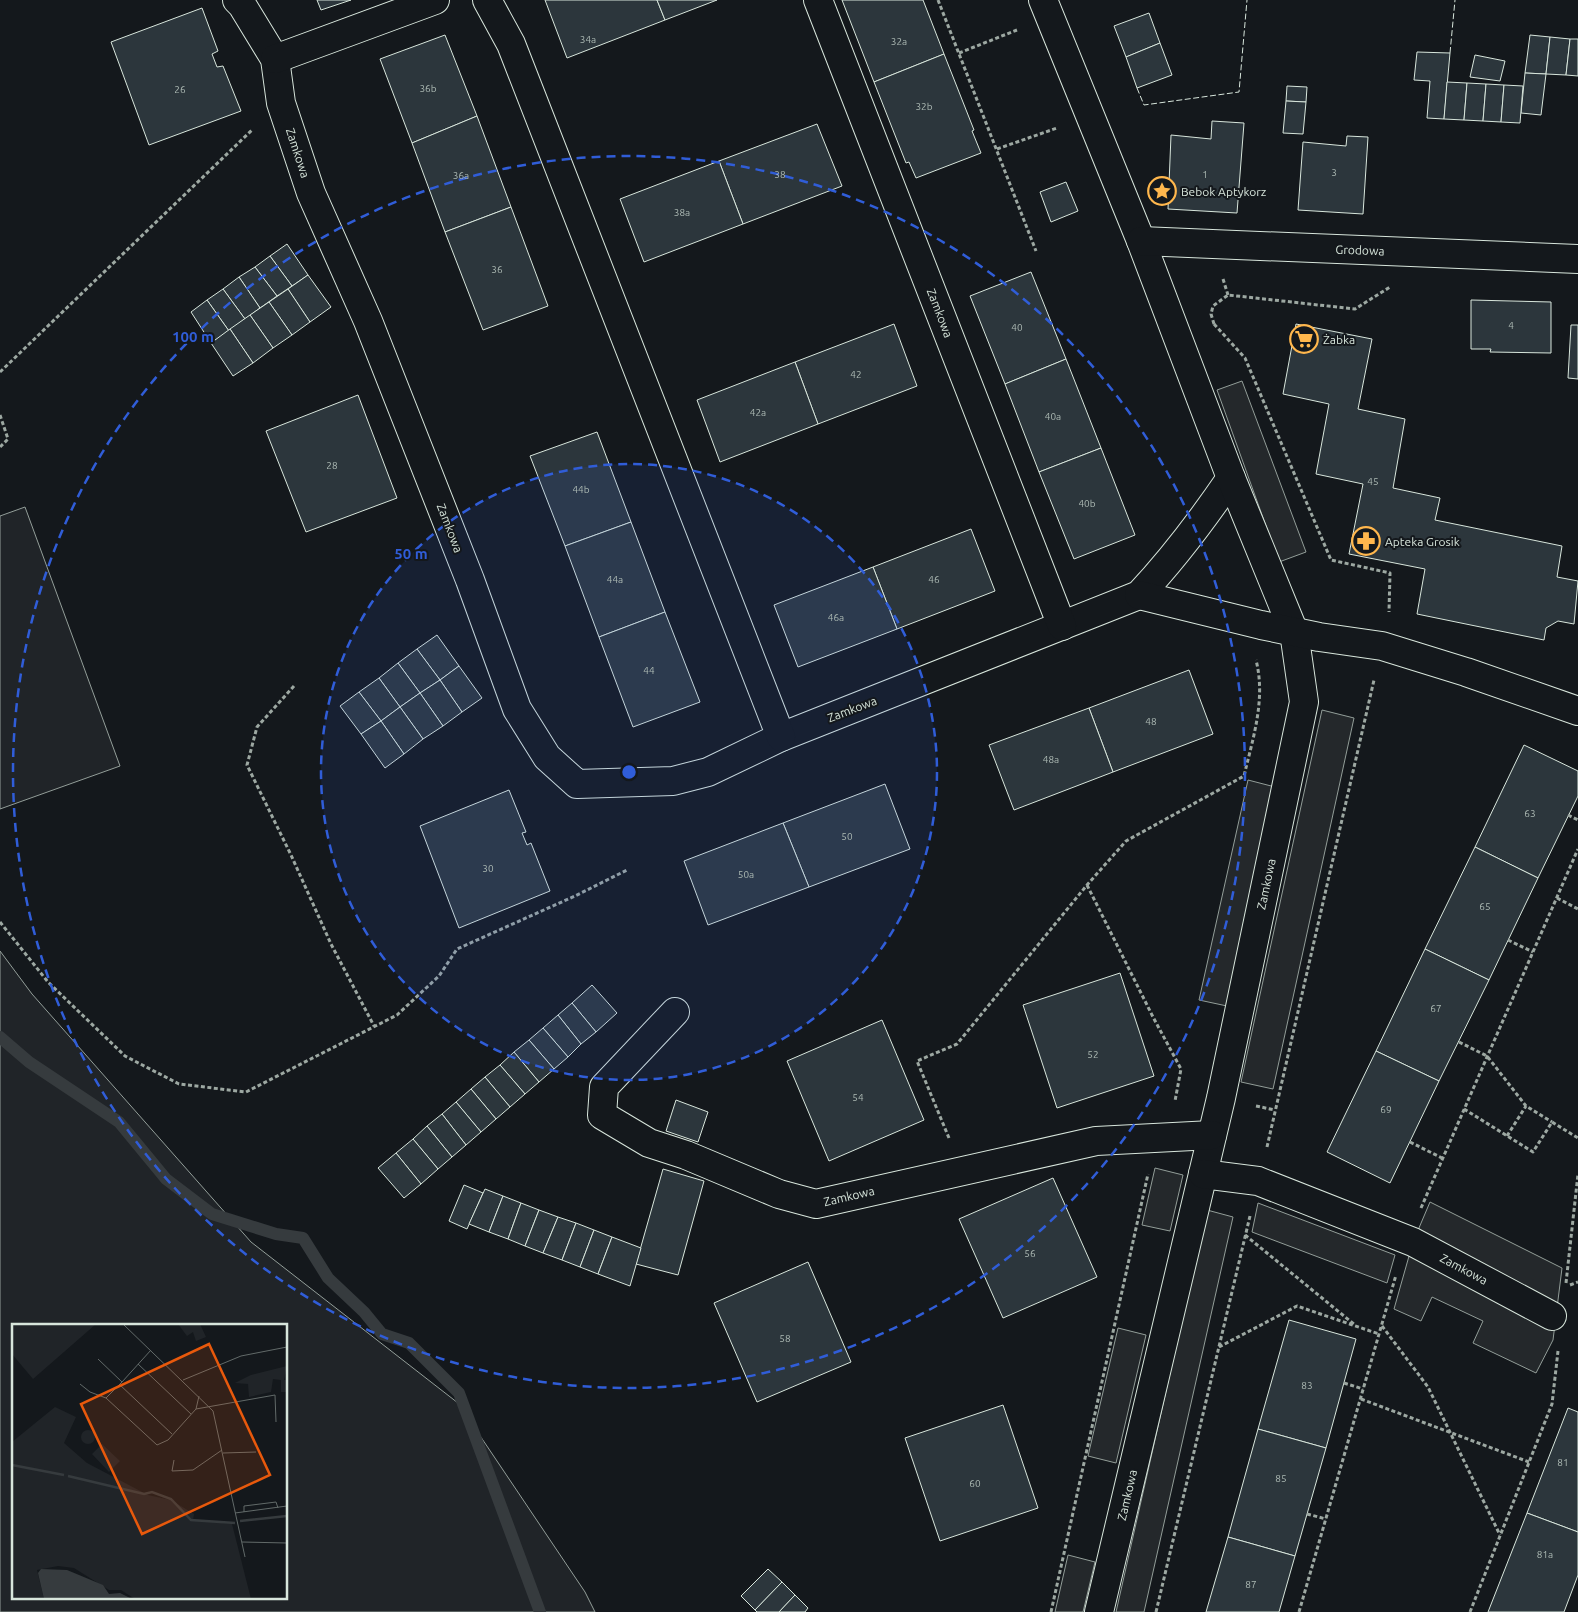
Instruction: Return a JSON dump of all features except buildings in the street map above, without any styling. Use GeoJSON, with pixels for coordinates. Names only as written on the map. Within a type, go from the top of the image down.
{"type":"FeatureCollection","features":[{"type":"Feature","properties":{"kind":"street","name":"Zamkowa"},"geometry":{"type":"LineString","coordinates":[[237,0],[275,59],[281,103],[310,193],[372,330],[470,580],[517,709],[546,757],[577,784],[672,781],[708,772],[781,736],[1139,595],[1163,569],[1209,510],[1231,478]]}},
{"type":"Feature","properties":{"kind":"street"},"geometry":{"type":"LineString","coordinates":[[275,59],[435,0]]}},
{"type":"Feature","properties":{"kind":"street"},"geometry":{"type":"LineString","coordinates":[[487,0],[511,44],[781,736]]}},
{"type":"Feature","properties":{"kind":"street","name":"Zamkowa"},"geometry":{"type":"LineString","coordinates":[[818,0],[1062,626]]}},
{"type":"Feature","properties":{"kind":"street","name":"Zamkowa"},"geometry":{"type":"LineString","coordinates":[[1043,0],[1141,241],[1231,478],[1294,632],[1304,702],[1212,1135],[1099,1612]]}},
{"type":"Feature","properties":{"kind":"street","name":"Grodowa"},"geometry":{"type":"LineString","coordinates":[[1141,241],[1578,260]]}},
{"type":"Feature","properties":{"kind":"street"},"geometry":{"type":"LineString","coordinates":[[1139,595],[1246,622],[1294,632],[1382,646],[1466,672],[1578,711]]}},
{"type":"Feature","properties":{"kind":"street","name":"Zamkowa"},"geometry":{"type":"LineString","coordinates":[[675,1012],[604,1088],[602,1114],[648,1143],[686,1155],[779,1194],[816,1204],[1096,1141],[1157,1136],[1212,1135]]}},
{"type":"Feature","properties":{"kind":"street","name":"Zamkowa"},"geometry":{"type":"LineString","coordinates":[[1202,1174],[1258,1181],[1413,1242],[1552,1316]]}},
{"type":"Feature","properties":{"kind":"path"},"geometry":{"type":"LineString","coordinates":[[938,0],[1036,251]]}},
{"type":"Feature","properties":{"kind":"path"},"geometry":{"type":"LineString","coordinates":[[959,53],[1022,28]]}},
{"type":"Feature","properties":{"kind":"path"},"geometry":{"type":"LineString","coordinates":[[0,372],[281,103]]}},
{"type":"Feature","properties":{"kind":"path"},"geometry":{"type":"LineString","coordinates":[[996,149],[1060,127]]}},
{"type":"Feature","properties":{"kind":"path"},"geometry":{"type":"LineString","coordinates":[[1156,1612],[1389,621],[1390,574],[1331,560],[1245,358],[1214,324],[1211,314],[1213,306],[1228,295],[1355,309],[1392,286]]}},
{"type":"Feature","properties":{"kind":"path"},"geometry":{"type":"LineString","coordinates":[[1207,327],[1214,324]]}},
{"type":"Feature","properties":{"kind":"path"},"geometry":{"type":"LineString","coordinates":[[0,414],[8,439],[0,447]]}},
{"type":"Feature","properties":{"kind":"path"},"geometry":{"type":"LineString","coordinates":[[956,1172],[955,1152],[917,1061],[957,1044],[1087,885],[1126,841],[1244,776],[1259,709],[1260,676],[1246,622]]}},
{"type":"Feature","properties":{"kind":"path"},"geometry":{"type":"LineString","coordinates":[[294,686],[257,727],[247,765],[291,855],[331,944],[374,1026]]}},
{"type":"Feature","properties":{"kind":"path"},"geometry":{"type":"LineString","coordinates":[[1568,815],[1578,820]]}},
{"type":"Feature","properties":{"kind":"path"},"geometry":{"type":"LineString","coordinates":[[0,922],[48,982],[125,1056],[179,1084],[246,1092],[397,1014],[439,976],[457,949],[575,896],[627,870]]}},
{"type":"Feature","properties":{"kind":"path"},"geometry":{"type":"LineString","coordinates":[[1050,1612],[1157,1136],[1174,1112],[1181,1069],[1087,885]]}},
{"type":"Feature","properties":{"kind":"path"},"geometry":{"type":"LineString","coordinates":[[1556,898],[1578,909]]}},
{"type":"Feature","properties":{"kind":"path"},"geometry":{"type":"LineString","coordinates":[[1508,940],[1533,952]]}},
{"type":"Feature","properties":{"kind":"path"},"geometry":{"type":"LineString","coordinates":[[1458,1042],[1487,1056],[1526,1106],[1578,1138]]}},
{"type":"Feature","properties":{"kind":"path"},"geometry":{"type":"LineString","coordinates":[[1507,1136],[1526,1106]]}},
{"type":"Feature","properties":{"kind":"path"},"geometry":{"type":"LineString","coordinates":[[1464,1109],[1534,1152],[1552,1122]]}},
{"type":"Feature","properties":{"kind":"path"},"geometry":{"type":"LineString","coordinates":[[1410,1142],[1442,1158]]}},
{"type":"Feature","properties":{"kind":"path"},"geometry":{"type":"LineString","coordinates":[[1565,1288],[1578,1174]]}},
{"type":"Feature","properties":{"kind":"path"},"geometry":{"type":"LineString","coordinates":[[1245,1235],[1358,1327]]}},
{"type":"Feature","properties":{"kind":"path"},"geometry":{"type":"LineString","coordinates":[[1219,1347],[1297,1306],[1379,1334]]}},
{"type":"Feature","properties":{"kind":"path"},"geometry":{"type":"LineString","coordinates":[[1382,1325],[1428,1386],[1500,1536]]}},
{"type":"Feature","properties":{"kind":"path"},"geometry":{"type":"LineString","coordinates":[[1470,1612],[1552,1404],[1559,1346]]}},
{"type":"Feature","properties":{"kind":"path"},"geometry":{"type":"LineString","coordinates":[[1344,1383],[1363,1389]]}},
{"type":"Feature","properties":{"kind":"path"},"geometry":{"type":"LineString","coordinates":[[1361,1399],[1529,1462]]}},
{"type":"Feature","properties":{"kind":"path"},"geometry":{"type":"LineString","coordinates":[[1307,1514],[1326,1519]]}},
{"type":"Feature","properties":{"kind":"shaded area"},"geometry":{"type":"Polygon","coordinates":[[[1242,381],[1306,552],[1279,562],[1217,390],[1242,381]]]}},
{"type":"Feature","properties":{"kind":"shaded area"},"geometry":{"type":"Polygon","coordinates":[[[25,507],[120,766],[0,809],[0,516],[25,507]]]}},
{"type":"Feature","properties":{"kind":"shaded area"},"geometry":{"type":"Polygon","coordinates":[[[1322,710],[1354,718],[1273,1089],[1241,1082],[1322,710]]]}},
{"type":"Feature","properties":{"kind":"shaded area"},"geometry":{"type":"Polygon","coordinates":[[[1248,780],[1275,787],[1227,1006],[1199,1000],[1248,780]]]}},
{"type":"Feature","properties":{"kind":"shaded area"},"geometry":{"type":"Polygon","coordinates":[[[0,951],[32,994],[251,1242],[458,1403],[585,1592],[595,1612],[0,1612],[0,951]]]}},
{"type":"Feature","properties":{"kind":"shaded area"},"geometry":{"type":"Polygon","coordinates":[[[1155,1168],[1183,1175],[1170,1231],[1142,1225],[1155,1168]]]}},
{"type":"Feature","properties":{"kind":"shaded area"},"geometry":{"type":"Polygon","coordinates":[[[1430,1202],[1562,1268],[1553,1340],[1536,1373],[1473,1343],[1483,1321],[1432,1297],[1421,1321],[1394,1309],[1413,1242],[1430,1202]]]}},
{"type":"Feature","properties":{"kind":"shaded area"},"geometry":{"type":"Polygon","coordinates":[[[1258,1203],[1395,1255],[1387,1283],[1252,1232],[1258,1203]]]}},
{"type":"Feature","properties":{"kind":"shaded area"},"geometry":{"type":"Polygon","coordinates":[[[1207,1210],[1233,1217],[1144,1612],[1116,1612],[1207,1210]]]}},
{"type":"Feature","properties":{"kind":"shaded area"},"geometry":{"type":"Polygon","coordinates":[[[1118,1328],[1146,1335],[1116,1463],[1088,1456],[1118,1328]]]}},
{"type":"Feature","properties":{"kind":"shaded area"},"geometry":{"type":"Polygon","coordinates":[[[1068,1555],[1095,1562],[1083,1612],[1055,1612],[1068,1555]]]}},
{"type":"Feature","properties":{"kind":"waterway"},"geometry":{"type":"LineString","coordinates":[[0,1037],[29,1062],[119,1122],[166,1179],[212,1214],[276,1234],[303,1238],[328,1278],[364,1312],[382,1334],[409,1343],[459,1393],[540,1612]]}},
{"type":"Feature","properties":{"kind":"fence"},"geometry":{"type":"LineString","coordinates":[[1137,88],[1144,105],[1239,92],[1247,0]]}},
{"type":"Feature","properties":{"kind":"fence"},"geometry":{"type":"LineString","coordinates":[[1450,53],[1455,0]]}},
{"type":"Feature","properties":{"kind":"place","name":"Bebok Aptykorz"},"geometry":{"type":"Point","coordinates":[1162,191]}},
{"type":"Feature","properties":{"kind":"place","name":"Żabka"},"geometry":{"type":"Point","coordinates":[1304,339]}},
{"type":"Feature","properties":{"kind":"place","name":"Apteka Grosik"},"geometry":{"type":"Point","coordinates":[1366,541]}}]}
